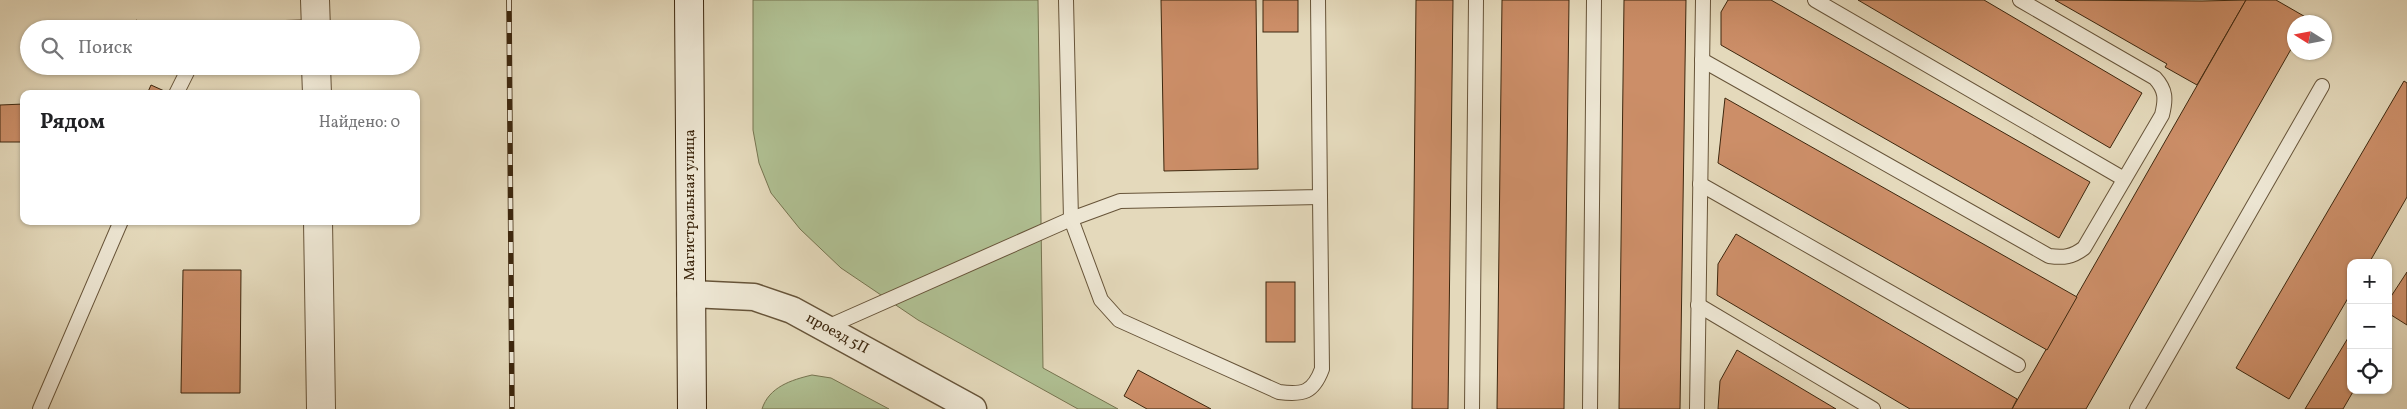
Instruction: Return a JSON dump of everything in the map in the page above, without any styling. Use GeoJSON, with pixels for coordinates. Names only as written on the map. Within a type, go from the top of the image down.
{"type":"FeatureCollection","features":[{"type":"Feature","properties":{"kind":"main road"},"geometry":{"type":"LineString","coordinates":[[315,0],[316,20]]}},
{"type":"Feature","properties":{"kind":"main road","name":"Магистральная улица"},"geometry":{"type":"LineString","coordinates":[[689,0],[692,409]]}},
{"type":"Feature","properties":{"kind":"main road"},"geometry":{"type":"LineString","coordinates":[[316,75],[317,90]]}},
{"type":"Feature","properties":{"kind":"main road"},"geometry":{"type":"LineString","coordinates":[[318,225],[321,409]]}},
{"type":"Feature","properties":{"kind":"street","name":"проезд 5П"},"geometry":{"type":"LineString","coordinates":[[691,294],[754,297],[792,310],[973,409]]}},
{"type":"Feature","properties":{"kind":"lane"},"geometry":{"type":"LineString","coordinates":[[1066,0],[1071,219],[1102,300],[1119,320],[1279,392],[1295,394],[1309,390],[1318,381],[1322,369],[1318,0]]}},
{"type":"Feature","properties":{"kind":"lane"},"geometry":{"type":"LineString","coordinates":[[1472,409],[1476,0]]}},
{"type":"Feature","properties":{"kind":"lane"},"geometry":{"type":"LineString","coordinates":[[1590,409],[1594,0]]}},
{"type":"Feature","properties":{"kind":"lane"},"geometry":{"type":"LineString","coordinates":[[1697,409],[1703,0]]}},
{"type":"Feature","properties":{"kind":"lane"},"geometry":{"type":"LineString","coordinates":[[1815,0],[2124,180]]}},
{"type":"Feature","properties":{"kind":"lane"},"geometry":{"type":"LineString","coordinates":[[1702,60],[2049,256],[2064,258],[2074,256],[2084,248],[2162,115],[2166,100],[2163,87],[2155,78],[2020,0]]}},
{"type":"Feature","properties":{"kind":"lane"},"geometry":{"type":"LineString","coordinates":[[178,90],[186,75]]}},
{"type":"Feature","properties":{"kind":"lane"},"geometry":{"type":"LineString","coordinates":[[2137,409],[2322,86]]}},
{"type":"Feature","properties":{"kind":"lane"},"geometry":{"type":"LineString","coordinates":[[1700,184],[2018,365]]}},
{"type":"Feature","properties":{"kind":"lane"},"geometry":{"type":"LineString","coordinates":[[825,328],[1071,219],[1120,201],[1320,197]]}},
{"type":"Feature","properties":{"kind":"lane"},"geometry":{"type":"LineString","coordinates":[[40,409],[119,225]]}},
{"type":"Feature","properties":{"kind":"lane"},"geometry":{"type":"LineString","coordinates":[[1698,306],[1873,409]]}},
{"type":"Feature","properties":{"kind":"green space"},"geometry":{"type":"Polygon","coordinates":[[[753,0],[1038,0],[1043,368],[1118,409],[1078,409],[918,320],[841,268],[800,229],[771,193],[759,163],[753,130],[753,0]]]}},
{"type":"Feature","properties":{"kind":"green space"},"geometry":{"type":"Polygon","coordinates":[[[812,375],[831,378],[889,409],[762,409],[765,401],[775,390],[796,379],[812,375]]]}},
{"type":"Feature","properties":{"kind":"building"},"geometry":{"type":"Polygon","coordinates":[[[1161,0],[1256,0],[1258,169],[1164,171],[1161,0]]]}},
{"type":"Feature","properties":{"kind":"building"},"geometry":{"type":"Polygon","coordinates":[[[1263,0],[1298,0],[1298,32],[1263,32],[1263,0]]]}},
{"type":"Feature","properties":{"kind":"building"},"geometry":{"type":"Polygon","coordinates":[[[1416,0],[1453,0],[1448,409],[1412,409],[1416,0]]]}},
{"type":"Feature","properties":{"kind":"building"},"geometry":{"type":"Polygon","coordinates":[[[1502,0],[1569,0],[1564,409],[1497,409],[1502,0]]]}},
{"type":"Feature","properties":{"kind":"building"},"geometry":{"type":"Polygon","coordinates":[[[1624,0],[1686,0],[1680,409],[1619,409],[1624,0]]]}},
{"type":"Feature","properties":{"kind":"building"},"geometry":{"type":"Polygon","coordinates":[[[1728,0],[1771,0],[2090,182],[2059,238],[1721,45],[1721,12],[1728,0]]]}},
{"type":"Feature","properties":{"kind":"building"},"geometry":{"type":"Polygon","coordinates":[[[1858,0],[1984,0],[2142,93],[2110,148],[1858,0]]]}},
{"type":"Feature","properties":{"kind":"building"},"geometry":{"type":"Polygon","coordinates":[[[2055,0],[2246,0],[2197,85],[2165,67],[2167,64],[2055,0]]]}},
{"type":"Feature","properties":{"kind":"building"},"geometry":{"type":"Polygon","coordinates":[[[2246,0],[2276,0],[2302,15],[2287,15],[2287,56],[2086,409],[2012,409],[2246,0]]]}},
{"type":"Feature","properties":{"kind":"building"},"geometry":{"type":"Polygon","coordinates":[[[2404,81],[2407,83],[2407,197],[2371,259],[2347,259],[2347,300],[2289,399],[2236,368],[2404,81]]]}},
{"type":"Feature","properties":{"kind":"building"},"geometry":{"type":"Polygon","coordinates":[[[151,85],[162,90],[149,90],[151,85]]]}},
{"type":"Feature","properties":{"kind":"building"},"geometry":{"type":"Polygon","coordinates":[[[1725,98],[2077,297],[2047,350],[1718,163],[1725,98]]]}},
{"type":"Feature","properties":{"kind":"building"},"geometry":{"type":"Polygon","coordinates":[[[20,104],[20,142],[0,142],[0,105],[20,104]]]}},
{"type":"Feature","properties":{"kind":"building"},"geometry":{"type":"Polygon","coordinates":[[[1736,234],[2017,399],[2012,409],[1910,409],[1717,295],[1718,264],[1736,234]]]}},
{"type":"Feature","properties":{"kind":"building"},"geometry":{"type":"Polygon","coordinates":[[[183,270],[241,270],[240,393],[181,393],[183,270]]]}},
{"type":"Feature","properties":{"kind":"building"},"geometry":{"type":"Polygon","coordinates":[[[2407,272],[2407,325],[2392,316],[2392,295],[2407,272]]]}},
{"type":"Feature","properties":{"kind":"building"},"geometry":{"type":"Polygon","coordinates":[[[1266,282],[1295,282],[1295,342],[1266,342],[1266,282]]]}},
{"type":"Feature","properties":{"kind":"building"},"geometry":{"type":"Polygon","coordinates":[[[2347,340],[2347,394],[2352,394],[2343,409],[2305,409],[2347,340]]]}},
{"type":"Feature","properties":{"kind":"building"},"geometry":{"type":"Polygon","coordinates":[[[1737,350],[1836,409],[1718,409],[1720,381],[1737,350]]]}},
{"type":"Feature","properties":{"kind":"building"},"geometry":{"type":"Polygon","coordinates":[[[1138,370],[1211,409],[1147,409],[1124,396],[1138,370]]]}},
{"type":"Feature","properties":{"kind":"railway"},"geometry":{"type":"LineString","coordinates":[[509,0],[512,409]]}}]}
